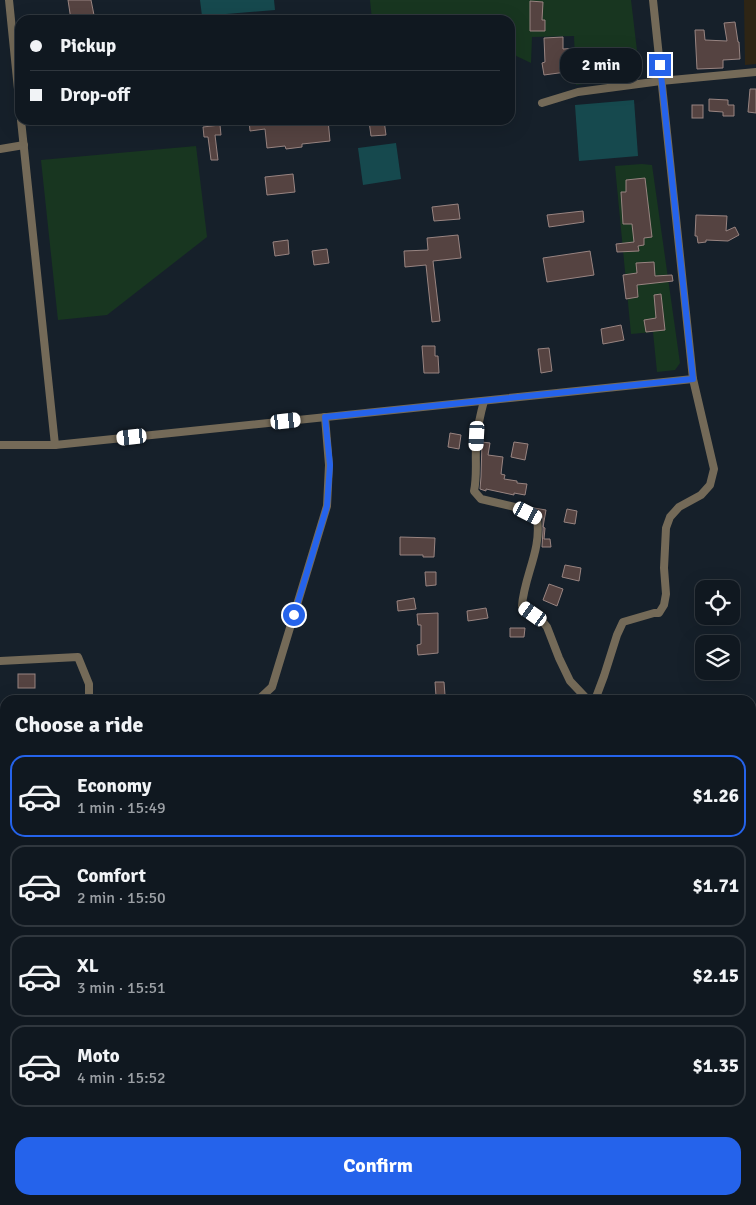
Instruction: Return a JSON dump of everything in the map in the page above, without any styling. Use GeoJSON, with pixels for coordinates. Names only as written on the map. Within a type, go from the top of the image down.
{"type":"FeatureCollection","features":[{"type":"Feature","properties":{"kind":"street"},"geometry":{"type":"LineString","coordinates":[[9,0],[15,59]]}},
{"type":"Feature","properties":{"kind":"street"},"geometry":{"type":"LineString","coordinates":[[596,695],[623,622],[659,612],[664,605],[666,594],[664,568],[666,528],[670,517],[678,507],[701,495],[710,485],[714,469],[693,379],[653,0]]}},
{"type":"Feature","properties":{"kind":"street"},"geometry":{"type":"LineString","coordinates":[[542,103],[578,92],[662,81],[756,72]]}},
{"type":"Feature","properties":{"kind":"street"},"geometry":{"type":"LineString","coordinates":[[22,125],[55,445]]}},
{"type":"Feature","properties":{"kind":"street"},"geometry":{"type":"LineString","coordinates":[[0,149],[24,145]]}},
{"type":"Feature","properties":{"kind":"street"},"geometry":{"type":"LineString","coordinates":[[0,445],[55,445],[693,379]]}},
{"type":"Feature","properties":{"kind":"street"},"geometry":{"type":"LineString","coordinates":[[484,401],[477,436],[477,478],[474,491],[481,500],[519,508],[537,518],[536,548],[522,598],[522,606],[547,627],[570,680],[584,695]]}},
{"type":"Feature","properties":{"kind":"street"},"geometry":{"type":"LineString","coordinates":[[263,695],[272,687],[327,506],[330,465],[325,417]]}},
{"type":"Feature","properties":{"kind":"street"},"geometry":{"type":"LineString","coordinates":[[0,661],[78,657],[89,684],[89,695]]}},
{"type":"Feature","properties":{"kind":"shaded area"},"geometry":{"type":"Polygon","coordinates":[[[200,0],[274,0],[275,10],[202,15],[200,0]]]}},
{"type":"Feature","properties":{"kind":"shaded area"},"geometry":{"type":"Polygon","coordinates":[[[370,0],[631,0],[640,76],[576,85],[574,36],[532,37],[531,63],[515,55],[515,15],[372,15],[370,0]]]}},
{"type":"Feature","properties":{"kind":"shaded area"},"geometry":{"type":"Polygon","coordinates":[[[744,0],[756,0],[756,64],[745,65],[744,0]]]}},
{"type":"Feature","properties":{"kind":"shaded area"},"geometry":{"type":"Polygon","coordinates":[[[634,100],[638,156],[579,161],[575,105],[634,100]]]}},
{"type":"Feature","properties":{"kind":"shaded area"},"geometry":{"type":"Polygon","coordinates":[[[396,143],[401,179],[363,185],[358,148],[396,143]]]}},
{"type":"Feature","properties":{"kind":"shaded area"},"geometry":{"type":"Polygon","coordinates":[[[196,146],[207,237],[107,315],[58,320],[41,160],[196,146]]]}},
{"type":"Feature","properties":{"kind":"shaded area"},"geometry":{"type":"Polygon","coordinates":[[[652,165],[680,363],[675,370],[657,372],[653,332],[631,334],[615,166],[652,165]]]}},
{"type":"Feature","properties":{"kind":"building"},"geometry":{"type":"Polygon","coordinates":[[[68,0],[91,0],[94,15],[70,15],[68,0]]]}},
{"type":"Feature","properties":{"kind":"building"},"geometry":{"type":"Polygon","coordinates":[[[530,1],[543,2],[542,20],[545,20],[545,31],[530,31],[530,1]]]}},
{"type":"Feature","properties":{"kind":"building"},"geometry":{"type":"Polygon","coordinates":[[[735,22],[740,59],[723,60],[723,68],[697,69],[695,30],[704,30],[705,40],[727,41],[724,23],[735,22]]]}},
{"type":"Feature","properties":{"kind":"building"},"geometry":{"type":"Polygon","coordinates":[[[563,37],[563,49],[580,48],[580,56],[576,57],[576,78],[566,78],[566,72],[544,75],[542,63],[545,62],[544,38],[563,37]]]}},
{"type":"Feature","properties":{"kind":"building"},"geometry":{"type":"Polygon","coordinates":[[[750,89],[756,89],[756,113],[748,112],[750,89]]]}},
{"type":"Feature","properties":{"kind":"building"},"geometry":{"type":"Polygon","coordinates":[[[709,99],[728,100],[728,105],[734,105],[734,116],[723,116],[723,112],[709,111],[709,99]]]}},
{"type":"Feature","properties":{"kind":"building"},"geometry":{"type":"Polygon","coordinates":[[[692,105],[703,105],[703,118],[692,118],[692,105]]]}},
{"type":"Feature","properties":{"kind":"building"},"geometry":{"type":"Polygon","coordinates":[[[220,125],[221,135],[215,135],[218,160],[211,160],[208,137],[204,137],[203,127],[220,125]]]}},
{"type":"Feature","properties":{"kind":"building"},"geometry":{"type":"Polygon","coordinates":[[[249,125],[328,125],[330,141],[302,144],[302,147],[286,149],[285,146],[267,148],[265,129],[250,131],[249,125]]]}},
{"type":"Feature","properties":{"kind":"building"},"geometry":{"type":"Polygon","coordinates":[[[370,125],[385,125],[386,135],[371,136],[370,125]]]}},
{"type":"Feature","properties":{"kind":"building"},"geometry":{"type":"Polygon","coordinates":[[[293,174],[295,192],[267,195],[265,177],[293,174]]]}},
{"type":"Feature","properties":{"kind":"building"},"geometry":{"type":"Polygon","coordinates":[[[645,178],[652,237],[644,238],[644,245],[638,246],[639,251],[617,252],[616,244],[634,242],[632,224],[623,224],[621,192],[626,192],[626,180],[645,178]]]}},
{"type":"Feature","properties":{"kind":"building"},"geometry":{"type":"Polygon","coordinates":[[[458,204],[460,219],[434,221],[432,207],[458,204]]]}},
{"type":"Feature","properties":{"kind":"building"},"geometry":{"type":"Polygon","coordinates":[[[583,211],[584,222],[549,227],[547,215],[583,211]]]}},
{"type":"Feature","properties":{"kind":"building"},"geometry":{"type":"Polygon","coordinates":[[[696,215],[727,216],[726,231],[735,227],[739,235],[728,241],[706,240],[706,242],[698,243],[697,236],[695,236],[696,215]]]}},
{"type":"Feature","properties":{"kind":"building"},"geometry":{"type":"Polygon","coordinates":[[[458,235],[461,258],[433,261],[440,321],[432,322],[426,265],[405,267],[404,251],[428,250],[427,238],[458,235]]]}},
{"type":"Feature","properties":{"kind":"building"},"geometry":{"type":"Polygon","coordinates":[[[288,240],[289,254],[275,256],[273,242],[288,240]]]}},
{"type":"Feature","properties":{"kind":"building"},"geometry":{"type":"Polygon","coordinates":[[[327,249],[329,263],[314,265],[312,251],[327,249]]]}},
{"type":"Feature","properties":{"kind":"building"},"geometry":{"type":"Polygon","coordinates":[[[590,251],[594,275],[547,282],[543,258],[590,251]]]}},
{"type":"Feature","properties":{"kind":"building"},"geometry":{"type":"Polygon","coordinates":[[[654,262],[655,276],[672,275],[673,281],[637,285],[638,297],[626,299],[623,275],[637,273],[636,263],[654,262]]]}},
{"type":"Feature","properties":{"kind":"building"},"geometry":{"type":"Polygon","coordinates":[[[661,294],[665,330],[646,332],[644,320],[656,318],[654,295],[661,294]]]}},
{"type":"Feature","properties":{"kind":"building"},"geometry":{"type":"Polygon","coordinates":[[[621,325],[624,340],[603,344],[601,329],[621,325]]]}},
{"type":"Feature","properties":{"kind":"building"},"geometry":{"type":"Polygon","coordinates":[[[422,346],[435,346],[435,356],[438,356],[439,373],[424,373],[422,346]]]}},
{"type":"Feature","properties":{"kind":"building"},"geometry":{"type":"Polygon","coordinates":[[[549,348],[552,371],[541,373],[538,349],[549,348]]]}},
{"type":"Feature","properties":{"kind":"building"},"geometry":{"type":"Polygon","coordinates":[[[450,433],[461,435],[459,449],[448,447],[450,433]]]}},
{"type":"Feature","properties":{"kind":"building"},"geometry":{"type":"Polygon","coordinates":[[[482,442],[490,443],[488,455],[503,457],[501,474],[505,475],[504,479],[527,484],[525,495],[480,489],[482,442]]]}},
{"type":"Feature","properties":{"kind":"building"},"geometry":{"type":"Polygon","coordinates":[[[514,442],[528,444],[525,460],[511,457],[514,442]]]}},
{"type":"Feature","properties":{"kind":"building"},"geometry":{"type":"Polygon","coordinates":[[[534,508],[546,510],[543,527],[543,518],[540,513],[533,510],[534,508]]]}},
{"type":"Feature","properties":{"kind":"building"},"geometry":{"type":"Polygon","coordinates":[[[567,509],[577,511],[575,524],[564,522],[567,509]]]}},
{"type":"Feature","properties":{"kind":"building"},"geometry":{"type":"Polygon","coordinates":[[[543,527],[545,528],[544,539],[550,539],[551,547],[542,547],[543,527]]]}},
{"type":"Feature","properties":{"kind":"building"},"geometry":{"type":"Polygon","coordinates":[[[400,537],[435,538],[434,557],[400,555],[400,537]]]}},
{"type":"Feature","properties":{"kind":"building"},"geometry":{"type":"Polygon","coordinates":[[[565,565],[581,568],[579,581],[562,577],[565,565]]]}},
{"type":"Feature","properties":{"kind":"building"},"geometry":{"type":"Polygon","coordinates":[[[425,572],[436,572],[436,585],[426,586],[425,572]]]}},
{"type":"Feature","properties":{"kind":"building"},"geometry":{"type":"Polygon","coordinates":[[[549,584],[563,589],[557,606],[543,600],[549,584]]]}},
{"type":"Feature","properties":{"kind":"building"},"geometry":{"type":"Polygon","coordinates":[[[414,598],[416,609],[398,611],[397,601],[414,598]]]}},
{"type":"Feature","properties":{"kind":"building"},"geometry":{"type":"Polygon","coordinates":[[[486,608],[488,618],[468,621],[467,611],[486,608]]]}},
{"type":"Feature","properties":{"kind":"building"},"geometry":{"type":"Polygon","coordinates":[[[438,613],[438,653],[418,655],[417,645],[421,644],[421,625],[418,625],[417,614],[438,613]]]}},
{"type":"Feature","properties":{"kind":"building"},"geometry":{"type":"Polygon","coordinates":[[[510,628],[525,628],[524,637],[510,637],[510,628]]]}},
{"type":"Feature","properties":{"kind":"building"},"geometry":{"type":"Polygon","coordinates":[[[18,674],[35,674],[35,688],[18,688],[18,674]]]}},
{"type":"Feature","properties":{"kind":"building"},"geometry":{"type":"Polygon","coordinates":[[[435,682],[444,682],[445,695],[436,695],[435,682]]]}},
{"type":"Feature","properties":{"kind":"route"},"geometry":{"type":"LineString","coordinates":[[294,615],[327,506],[330,465],[325,417],[693,379],[660,65]]}}]}
